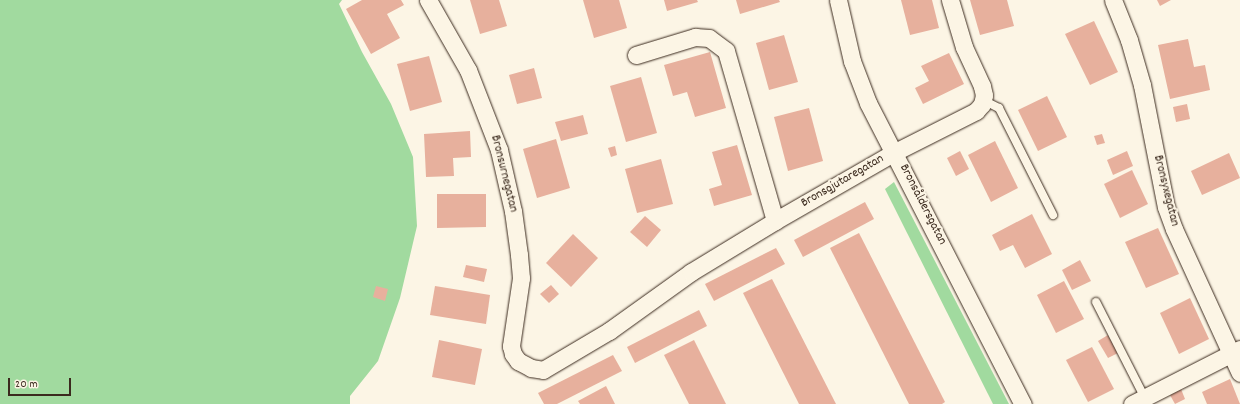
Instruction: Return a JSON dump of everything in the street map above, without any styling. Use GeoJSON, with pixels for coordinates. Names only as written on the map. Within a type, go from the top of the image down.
{"type":"FeatureCollection","features":[{"type":"Feature","properties":{"kind":"street","name":"Bronsurnegatan"},"geometry":{"type":"LineString","coordinates":[[428,0],[468,70],[499,150],[514,211],[520,255],[519,300],[511,346],[513,354],[518,361]]}},
{"type":"Feature","properties":{"kind":"street","name":"Bronsåldersgatan"},"geometry":{"type":"LineString","coordinates":[[838,0],[852,62],[868,103],[895,152],[1023,404]]}},
{"type":"Feature","properties":{"kind":"street"},"geometry":{"type":"LineString","coordinates":[[950,0],[964,47],[982,86],[983,100]]}},
{"type":"Feature","properties":{"kind":"street","name":"Bronsyxegatan"},"geometry":{"type":"LineString","coordinates":[[1113,0],[1129,40],[1142,85],[1169,214],[1235,352],[1240,373]]}},
{"type":"Feature","properties":{"kind":"street"},"geometry":{"type":"LineString","coordinates":[[636,55],[695,37],[709,38],[726,51],[776,220]]}},
{"type":"Feature","properties":{"kind":"street","name":"Bronsgjutaregatan"},"geometry":{"type":"LineString","coordinates":[[518,361],[531,368],[543,370],[557,363],[609,331],[691,272],[776,220],[895,152],[976,111],[983,100]]}},
{"type":"Feature","properties":{"kind":"street"},"geometry":{"type":"LineString","coordinates":[[1142,402],[1235,352]]}},
{"type":"Feature","properties":{"kind":"lane"},"geometry":{"type":"LineString","coordinates":[[983,100],[999,108],[1053,215]]}},
{"type":"Feature","properties":{"kind":"lane"},"geometry":{"type":"LineString","coordinates":[[1096,302],[1142,402]]}},
{"type":"Feature","properties":{"kind":"green space"},"geometry":{"type":"Polygon","coordinates":[[[0,0],[342,0],[339,4],[362,52],[391,104],[413,157],[417,226],[400,298],[378,361],[350,396],[350,404],[0,404],[0,0]]]}},
{"type":"Feature","properties":{"kind":"green space"},"geometry":{"type":"Polygon","coordinates":[[[894,182],[1009,404],[993,404],[885,189],[894,182]]]}},
{"type":"Feature","properties":{"kind":"building"},"geometry":{"type":"Polygon","coordinates":[[[362,0],[401,0],[404,5],[387,14],[400,38],[371,54],[346,9],[362,0]]]}},
{"type":"Feature","properties":{"kind":"building"},"geometry":{"type":"Polygon","coordinates":[[[470,0],[499,0],[507,26],[480,34],[470,0]]]}},
{"type":"Feature","properties":{"kind":"building"},"geometry":{"type":"Polygon","coordinates":[[[583,0],[619,0],[627,28],[594,38],[583,0]]]}},
{"type":"Feature","properties":{"kind":"building"},"geometry":{"type":"Polygon","coordinates":[[[664,0],[697,0],[698,2],[667,11],[664,0]]]}},
{"type":"Feature","properties":{"kind":"building"},"geometry":{"type":"Polygon","coordinates":[[[736,0],[779,0],[780,2],[740,14],[736,0]]]}},
{"type":"Feature","properties":{"kind":"building"},"geometry":{"type":"Polygon","coordinates":[[[901,0],[932,0],[939,28],[910,35],[901,0]]]}},
{"type":"Feature","properties":{"kind":"building"},"geometry":{"type":"Polygon","coordinates":[[[970,0],[1007,0],[1014,26],[980,35],[970,0]]]}},
{"type":"Feature","properties":{"kind":"building"},"geometry":{"type":"Polygon","coordinates":[[[1157,0],[1171,0],[1160,6],[1157,0]]]}},
{"type":"Feature","properties":{"kind":"building"},"geometry":{"type":"Polygon","coordinates":[[[1094,21],[1118,72],[1090,85],[1065,34],[1094,21]]]}},
{"type":"Feature","properties":{"kind":"building"},"geometry":{"type":"Polygon","coordinates":[[[784,35],[798,82],[769,90],[756,43],[784,35]]]}},
{"type":"Feature","properties":{"kind":"building"},"geometry":{"type":"Polygon","coordinates":[[[1188,39],[1194,67],[1205,65],[1210,90],[1170,99],[1158,45],[1188,39]]]}},
{"type":"Feature","properties":{"kind":"building"},"geometry":{"type":"Polygon","coordinates":[[[710,52],[726,108],[695,117],[687,92],[673,96],[664,65],[710,52]]]}},
{"type":"Feature","properties":{"kind":"building"},"geometry":{"type":"Polygon","coordinates":[[[949,53],[964,84],[923,104],[915,88],[929,81],[921,66],[949,53]]]}},
{"type":"Feature","properties":{"kind":"building"},"geometry":{"type":"Polygon","coordinates":[[[429,56],[442,102],[410,111],[397,64],[429,56]]]}},
{"type":"Feature","properties":{"kind":"building"},"geometry":{"type":"Polygon","coordinates":[[[534,68],[542,98],[517,104],[509,75],[534,68]]]}},
{"type":"Feature","properties":{"kind":"building"},"geometry":{"type":"Polygon","coordinates":[[[641,77],[657,133],[626,142],[610,86],[641,77]]]}},
{"type":"Feature","properties":{"kind":"building"},"geometry":{"type":"Polygon","coordinates":[[[1047,96],[1067,137],[1038,151],[1018,110],[1047,96]]]}},
{"type":"Feature","properties":{"kind":"building"},"geometry":{"type":"Polygon","coordinates":[[[1187,104],[1190,119],[1176,122],[1173,107],[1187,104]]]}},
{"type":"Feature","properties":{"kind":"building"},"geometry":{"type":"Polygon","coordinates":[[[809,108],[823,161],[788,171],[774,117],[809,108]]]}},
{"type":"Feature","properties":{"kind":"building"},"geometry":{"type":"Polygon","coordinates":[[[583,115],[588,134],[561,141],[555,122],[583,115]]]}},
{"type":"Feature","properties":{"kind":"building"},"geometry":{"type":"Polygon","coordinates":[[[470,131],[471,157],[453,158],[454,176],[426,177],[424,134],[470,131]]]}},
{"type":"Feature","properties":{"kind":"building"},"geometry":{"type":"Polygon","coordinates":[[[1102,134],[1105,143],[1097,145],[1094,136],[1102,134]]]}},
{"type":"Feature","properties":{"kind":"building"},"geometry":{"type":"Polygon","coordinates":[[[556,139],[570,188],[537,198],[523,149],[556,139]]]}},
{"type":"Feature","properties":{"kind":"building"},"geometry":{"type":"Polygon","coordinates":[[[995,141],[1018,188],[991,202],[968,155],[995,141]]]}},
{"type":"Feature","properties":{"kind":"building"},"geometry":{"type":"Polygon","coordinates":[[[737,145],[752,195],[714,206],[709,189],[722,185],[712,152],[737,145]]]}},
{"type":"Feature","properties":{"kind":"building"},"geometry":{"type":"Polygon","coordinates":[[[615,146],[617,155],[611,157],[608,148],[615,146]]]}},
{"type":"Feature","properties":{"kind":"building"},"geometry":{"type":"Polygon","coordinates":[[[960,151],[969,169],[956,176],[947,158],[960,151]]]}},
{"type":"Feature","properties":{"kind":"building"},"geometry":{"type":"Polygon","coordinates":[[[1127,151],[1133,166],[1113,175],[1107,160],[1127,151]]]}},
{"type":"Feature","properties":{"kind":"building"},"geometry":{"type":"Polygon","coordinates":[[[1229,153],[1240,178],[1202,195],[1191,171],[1229,153]]]}},
{"type":"Feature","properties":{"kind":"building"},"geometry":{"type":"Polygon","coordinates":[[[661,159],[673,204],[637,213],[625,169],[661,159]]]}},
{"type":"Feature","properties":{"kind":"building"},"geometry":{"type":"Polygon","coordinates":[[[1132,170],[1148,204],[1120,218],[1104,184],[1132,170]]]}},
{"type":"Feature","properties":{"kind":"building"},"geometry":{"type":"Polygon","coordinates":[[[437,194],[486,194],[486,227],[437,228],[437,194]]]}},
{"type":"Feature","properties":{"kind":"building"},"geometry":{"type":"Polygon","coordinates":[[[865,202],[874,219],[803,257],[794,240],[865,202]]]}},
{"type":"Feature","properties":{"kind":"building"},"geometry":{"type":"Polygon","coordinates":[[[1032,214],[1052,254],[1025,268],[1013,245],[1000,251],[992,235],[1032,214]]]}},
{"type":"Feature","properties":{"kind":"building"},"geometry":{"type":"Polygon","coordinates":[[[645,216],[661,230],[647,247],[630,232],[645,216]]]}},
{"type":"Feature","properties":{"kind":"building"},"geometry":{"type":"Polygon","coordinates":[[[1158,228],[1179,274],[1146,288],[1125,242],[1158,228]]]}},
{"type":"Feature","properties":{"kind":"building"},"geometry":{"type":"Polygon","coordinates":[[[859,233],[945,402],[942,404],[909,404],[830,248],[859,233]]]}},
{"type":"Feature","properties":{"kind":"building"},"geometry":{"type":"Polygon","coordinates":[[[573,234],[598,258],[571,287],[546,263],[573,234]]]}},
{"type":"Feature","properties":{"kind":"building"},"geometry":{"type":"Polygon","coordinates":[[[776,248],[785,264],[714,301],[705,284],[776,248]]]}},
{"type":"Feature","properties":{"kind":"building"},"geometry":{"type":"Polygon","coordinates":[[[1080,260],[1091,281],[1072,290],[1062,270],[1080,260]]]}},
{"type":"Feature","properties":{"kind":"building"},"geometry":{"type":"Polygon","coordinates":[[[466,265],[487,269],[484,282],[463,277],[466,265]]]}},
{"type":"Feature","properties":{"kind":"building"},"geometry":{"type":"Polygon","coordinates":[[[772,279],[836,404],[799,404],[743,293],[772,279]]]}},
{"type":"Feature","properties":{"kind":"building"},"geometry":{"type":"Polygon","coordinates":[[[1064,281],[1084,319],[1056,333],[1037,295],[1064,281]]]}},
{"type":"Feature","properties":{"kind":"building"},"geometry":{"type":"Polygon","coordinates":[[[551,285],[559,294],[549,303],[540,294],[551,285]]]}},
{"type":"Feature","properties":{"kind":"building"},"geometry":{"type":"Polygon","coordinates":[[[376,286],[388,289],[385,301],[373,297],[376,286]]]}},
{"type":"Feature","properties":{"kind":"building"},"geometry":{"type":"Polygon","coordinates":[[[435,286],[490,295],[486,324],[430,315],[435,286]]]}},
{"type":"Feature","properties":{"kind":"building"},"geometry":{"type":"Polygon","coordinates":[[[1190,298],[1209,339],[1179,354],[1160,313],[1190,298]]]}},
{"type":"Feature","properties":{"kind":"building"},"geometry":{"type":"Polygon","coordinates":[[[699,310],[707,326],[635,363],[627,347],[699,310]]]}},
{"type":"Feature","properties":{"kind":"building"},"geometry":{"type":"Polygon","coordinates":[[[1108,335],[1118,353],[1108,358],[1098,341],[1108,335]]]}},
{"type":"Feature","properties":{"kind":"building"},"geometry":{"type":"Polygon","coordinates":[[[439,340],[482,349],[475,385],[432,377],[439,340]]]}},
{"type":"Feature","properties":{"kind":"building"},"geometry":{"type":"Polygon","coordinates":[[[694,340],[726,404],[689,404],[664,355],[694,340]]]}},
{"type":"Feature","properties":{"kind":"building"},"geometry":{"type":"Polygon","coordinates":[[[1092,347],[1114,389],[1088,402],[1066,360],[1092,347]]]}},
{"type":"Feature","properties":{"kind":"building"},"geometry":{"type":"Polygon","coordinates":[[[613,355],[622,371],[557,404],[544,404],[538,393],[613,355]]]}},
{"type":"Feature","properties":{"kind":"building"},"geometry":{"type":"Polygon","coordinates":[[[1230,379],[1240,404],[1207,404],[1202,392],[1230,379]]]}},
{"type":"Feature","properties":{"kind":"building"},"geometry":{"type":"Polygon","coordinates":[[[606,386],[615,404],[580,404],[578,401],[606,386]]]}},
{"type":"Feature","properties":{"kind":"building"},"geometry":{"type":"Polygon","coordinates":[[[1181,389],[1185,399],[1175,404],[1170,395],[1181,389]]]}}]}
